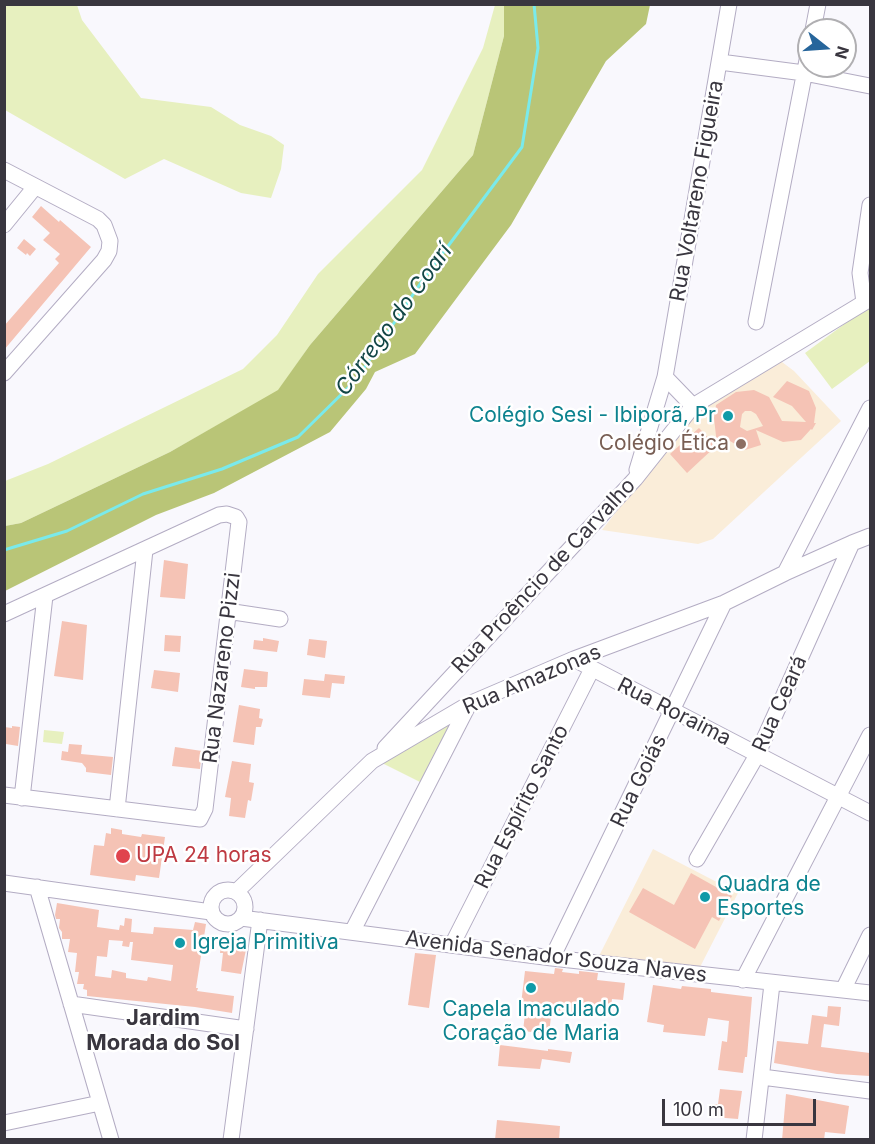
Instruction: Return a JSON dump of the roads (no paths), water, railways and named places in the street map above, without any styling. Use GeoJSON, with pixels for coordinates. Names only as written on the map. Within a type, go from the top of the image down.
{"type":"FeatureCollection","features":[{"type":"Feature","properties":{"kind":"street","name":"Rua Voltareno Figueira"},"geometry":{"type":"LineString","coordinates":[[635,479],[665,377],[729,4]]}},
{"type":"Feature","properties":{"kind":"street"},"geometry":{"type":"LineString","coordinates":[[720,62],[797,72]]}},
{"type":"Feature","properties":{"kind":"street"},"geometry":{"type":"LineString","coordinates":[[756,322],[803,78]]}},
{"type":"Feature","properties":{"kind":"street"},"geometry":{"type":"LineString","coordinates":[[829,78],[870,86]]}},
{"type":"Feature","properties":{"kind":"street"},"geometry":{"type":"LineString","coordinates":[[4,170],[98,219],[108,232],[109,251],[104,260],[4,374]]}},
{"type":"Feature","properties":{"kind":"street"},"geometry":{"type":"LineString","coordinates":[[4,225],[35,187]]}},
{"type":"Feature","properties":{"kind":"street"},"geometry":{"type":"LineString","coordinates":[[867,300],[860,273],[870,206]]}},
{"type":"Feature","properties":{"kind":"street","name":"Rua Proêncio de Carvalho"},"geometry":{"type":"LineString","coordinates":[[372,761],[635,479],[693,406],[867,300]]}},
{"type":"Feature","properties":{"kind":"street"},"geometry":{"type":"LineString","coordinates":[[665,377],[693,406]]}},
{"type":"Feature","properties":{"kind":"street"},"geometry":{"type":"LineString","coordinates":[[785,573],[870,408]]}},
{"type":"Feature","properties":{"kind":"street","name":"Rua Nazareno Pizzi"},"geometry":{"type":"LineString","coordinates":[[117,809],[200,819],[205,809],[239,522],[236,517],[227,514],[219,515],[145,550]]}},
{"type":"Feature","properties":{"kind":"street","name":"Rua Amazonas"},"geometry":{"type":"LineString","coordinates":[[236,892],[372,761],[469,704],[574,660],[724,603],[785,573],[870,536]]}},
{"type":"Feature","properties":{"kind":"street","name":"Rua Ceará"},"geometry":{"type":"LineString","coordinates":[[697,859],[758,755],[852,543]]}},
{"type":"Feature","properties":{"kind":"street"},"geometry":{"type":"LineString","coordinates":[[4,614],[145,550]]}},
{"type":"Feature","properties":{"kind":"street"},"geometry":{"type":"LineString","coordinates":[[4,795],[117,809],[145,550]]}},
{"type":"Feature","properties":{"kind":"street"},"geometry":{"type":"LineString","coordinates":[[22,798],[45,596]]}},
{"type":"Feature","properties":{"kind":"street","name":"Rua Goiás"},"geometry":{"type":"LineString","coordinates":[[552,958],[724,603]]}},
{"type":"Feature","properties":{"kind":"street"},"geometry":{"type":"LineString","coordinates":[[228,611],[280,619]]}},
{"type":"Feature","properties":{"kind":"street","name":"Rua Roraima"},"geometry":{"type":"LineString","coordinates":[[574,660],[870,813]]}},
{"type":"Feature","properties":{"kind":"street","name":"Rua Espírito Santo"},"geometry":{"type":"LineString","coordinates":[[452,945],[592,669]]}},
{"type":"Feature","properties":{"kind":"street"},"geometry":{"type":"LineString","coordinates":[[352,932],[469,704]]}},
{"type":"Feature","properties":{"kind":"street"},"geometry":{"type":"LineString","coordinates":[[743,980],[866,748],[870,735]]}},
{"type":"Feature","properties":{"kind":"street"},"geometry":{"type":"LineString","coordinates":[[4,883],[211,912]]}},
{"type":"Feature","properties":{"kind":"street"},"geometry":{"type":"LineString","coordinates":[[37,887],[111,1140]]}},
{"type":"Feature","properties":{"kind":"street"},"geometry":{"type":"LineString","coordinates":[[225,890],[236,892],[245,904],[244,914],[231,924],[222,924],[211,912],[212,901],[215,896],[225,890]]}},
{"type":"Feature","properties":{"kind":"street","name":"Avenida Senador Souza Naves"},"geometry":{"type":"LineString","coordinates":[[241,918],[552,958],[870,993]]}},
{"type":"Feature","properties":{"kind":"street"},"geometry":{"type":"LineString","coordinates":[[231,1140],[260,921]]}},
{"type":"Feature","properties":{"kind":"street"},"geometry":{"type":"LineString","coordinates":[[843,990],[870,935]]}},
{"type":"Feature","properties":{"kind":"street"},"geometry":{"type":"LineString","coordinates":[[754,1140],[772,984]]}},
{"type":"Feature","properties":{"kind":"street"},"geometry":{"type":"LineString","coordinates":[[71,1004],[246,1029]]}},
{"type":"Feature","properties":{"kind":"street"},"geometry":{"type":"LineString","coordinates":[[762,1077],[870,1091]]}},
{"type":"Feature","properties":{"kind":"street"},"geometry":{"type":"LineString","coordinates":[[4,1123],[100,1103]]}},
{"type":"Feature","properties":{"kind":"waterway","name":"Córrego do Coarí"},"geometry":{"type":"LineString","coordinates":[[4,550],[67,531],[143,494],[222,469],[298,437],[356,380],[422,281],[522,147],[538,48],[534,4]]}},
{"type":"Feature","properties":{"kind":"place","name":"Colégio Sesi - Ibiporã, Pr"},"geometry":{"type":"Point","coordinates":[728,416]}},
{"type":"Feature","properties":{"kind":"place","name":"Colégio Ética"},"geometry":{"type":"Point","coordinates":[741,444]}},
{"type":"Feature","properties":{"kind":"place","name":"UPA 24 horas"},"geometry":{"type":"Point","coordinates":[123,856]}},
{"type":"Feature","properties":{"kind":"place","name":"Quadra de Esportes"},"geometry":{"type":"Point","coordinates":[705,897]}},
{"type":"Feature","properties":{"kind":"place","name":"Igreja Primitiva"},"geometry":{"type":"Point","coordinates":[180,943]}},
{"type":"Feature","properties":{"kind":"place","name":"Capela Imaculado Coração de Maria"},"geometry":{"type":"Point","coordinates":[531,988]}},
{"type":"Feature","properties":{"kind":"district","name":"Jardim Morada do Sol"},"geometry":{"type":"Point","coordinates":[163,1030]}}]}
